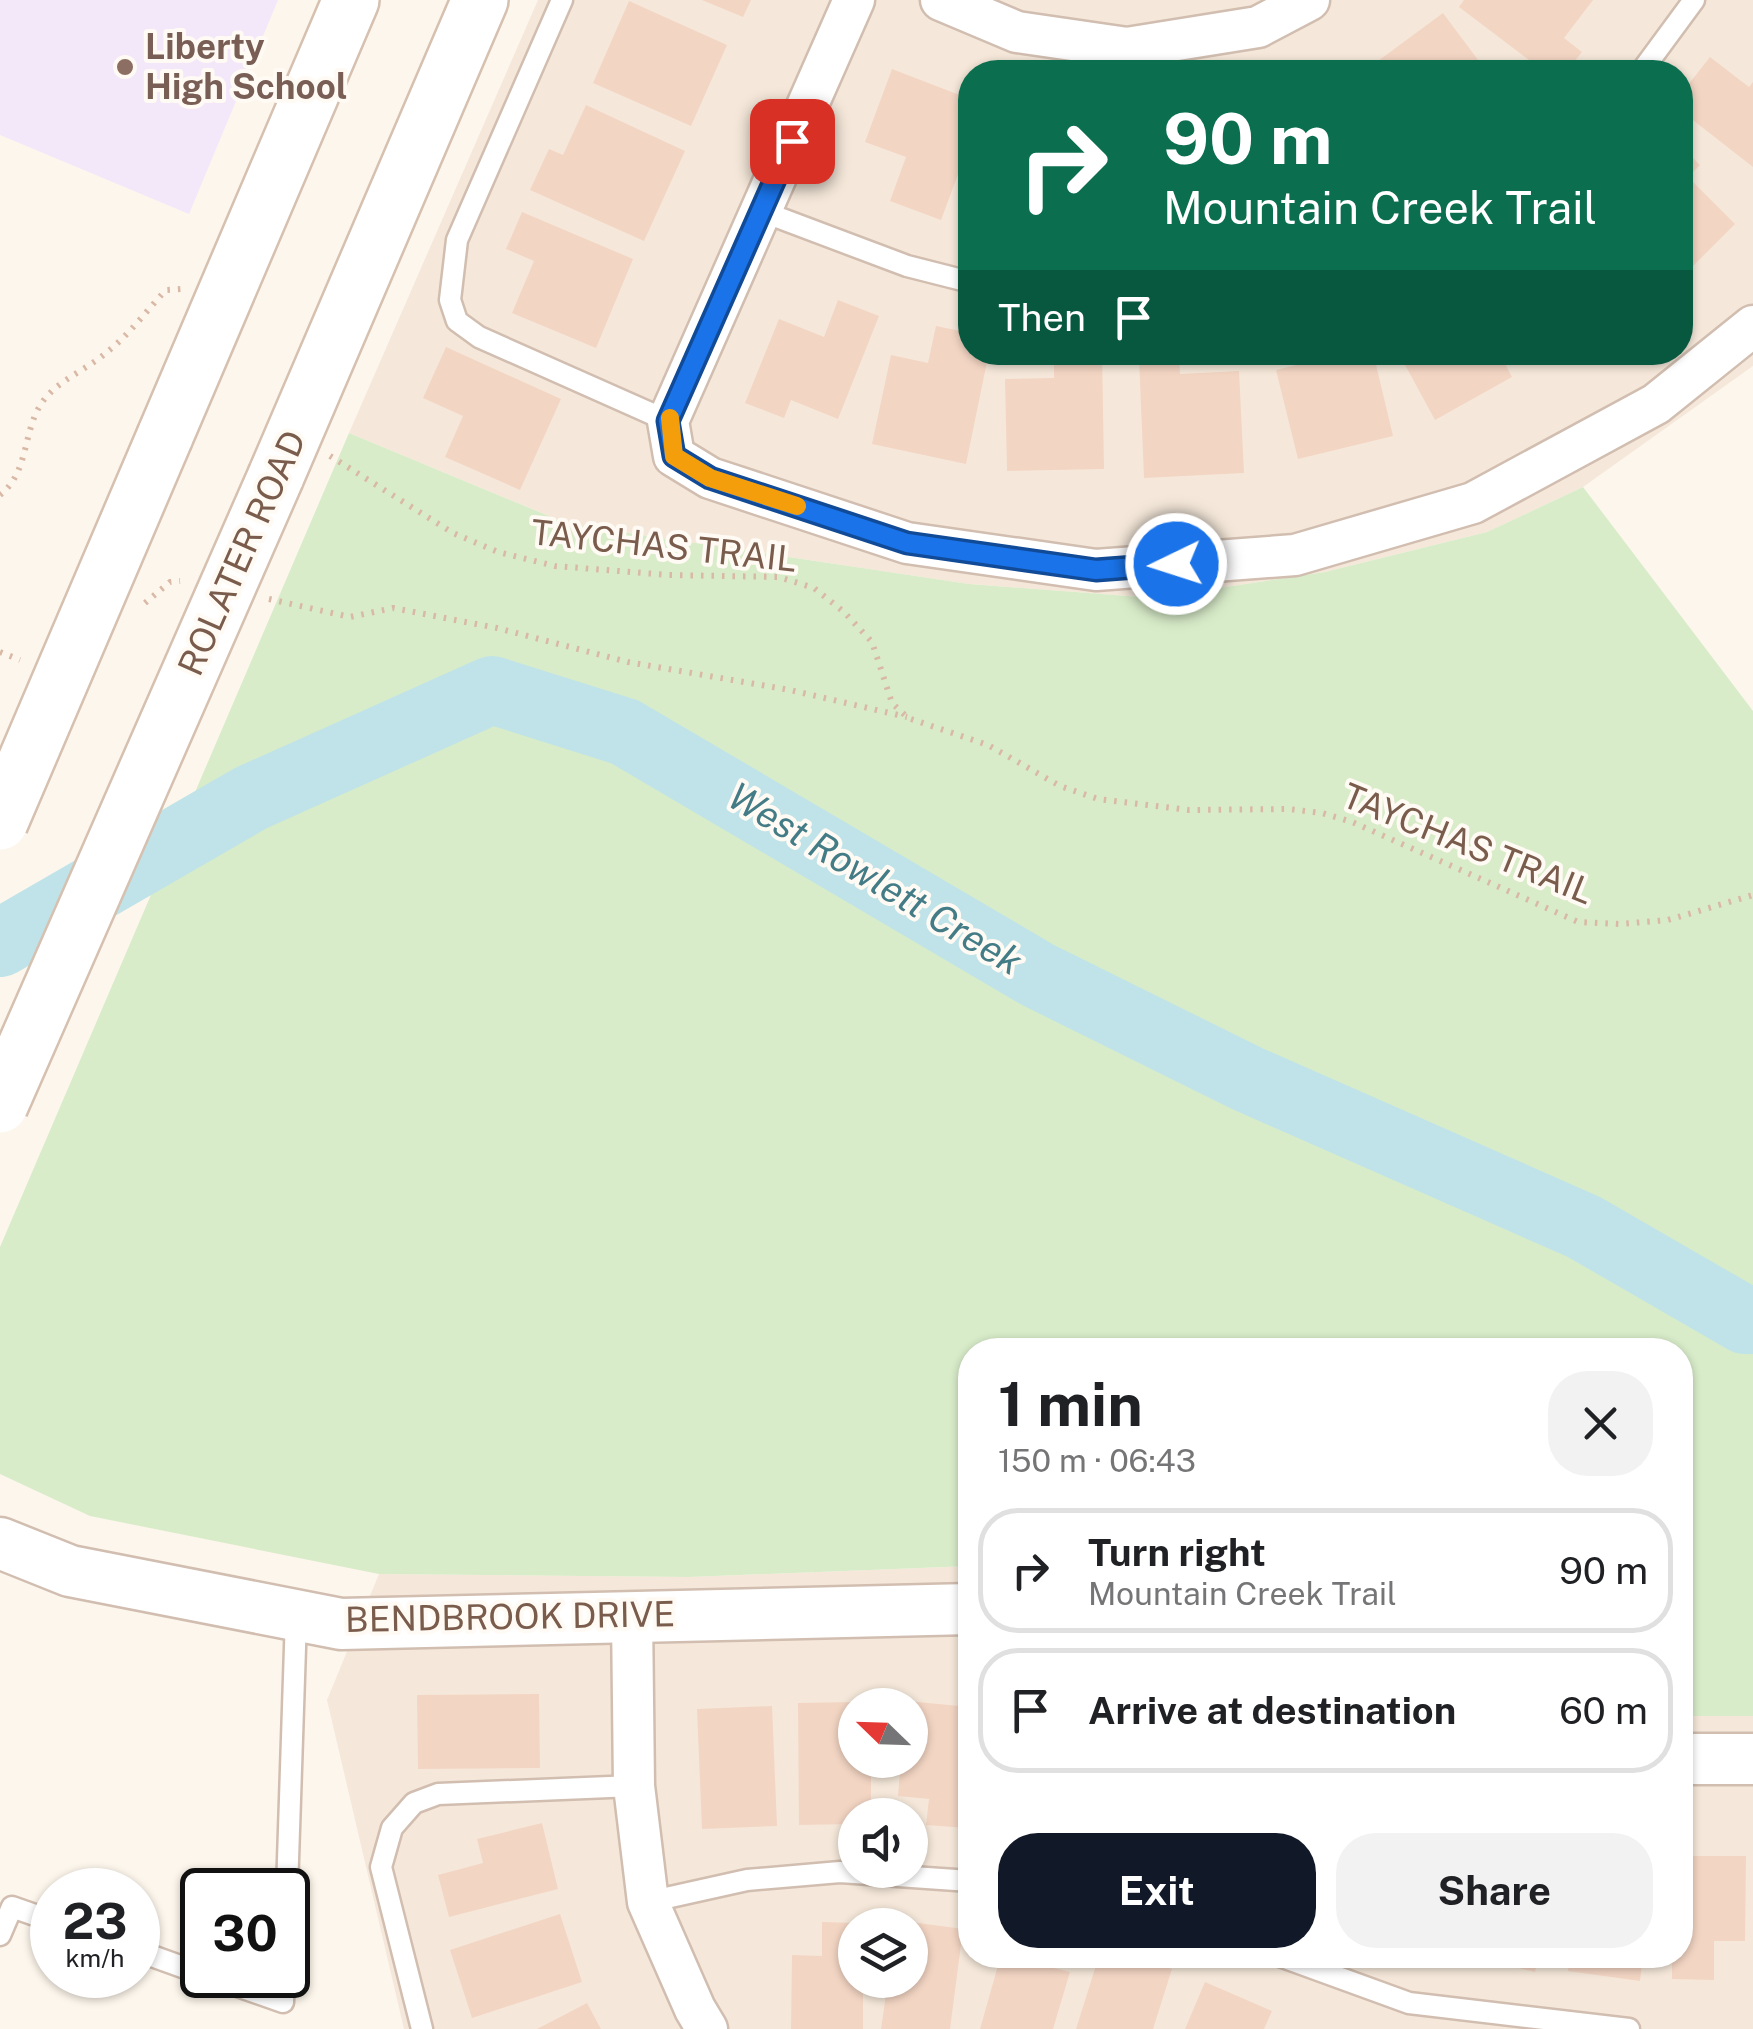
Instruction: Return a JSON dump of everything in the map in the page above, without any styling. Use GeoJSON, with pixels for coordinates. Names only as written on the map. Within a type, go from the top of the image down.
{"type":"FeatureCollection","features":[{"type":"Feature","properties":{"kind":"main road"},"geometry":{"type":"LineString","coordinates":[[0,822],[351,0]]}},
{"type":"Feature","properties":{"kind":"main road","name":"ROLATER ROAD"},"geometry":{"type":"LineString","coordinates":[[0,1105],[299,463],[480,0]]}},
{"type":"Feature","properties":{"kind":"street"},"geometry":{"type":"LineString","coordinates":[[854,0],[761,211],[671,438],[710,478],[907,543],[1096,570],[1295,556],[1473,503],[1656,404],[1753,326]]}},
{"type":"Feature","properties":{"kind":"street"},"geometry":{"type":"LineString","coordinates":[[941,0],[1017,32],[1127,48],[1258,27],[1309,0]]}},
{"type":"Feature","properties":{"kind":"street","name":"BENDBROOK DRIVE"},"geometry":{"type":"LineString","coordinates":[[0,1544],[70,1571],[340,1624],[958,1609]]}},
{"type":"Feature","properties":{"kind":"street"},"geometry":{"type":"LineString","coordinates":[[632,1614],[634,1786],[648,1902],[695,2010],[708,2029]]}},
{"type":"Feature","properties":{"kind":"street"},"geometry":{"type":"LineString","coordinates":[[1693,1759],[1753,1759]]}},
{"type":"Feature","properties":{"kind":"lane"},"geometry":{"type":"LineString","coordinates":[[562,0],[457,240],[450,300],[457,321],[479,338],[671,438]]}},
{"type":"Feature","properties":{"kind":"lane"},"geometry":{"type":"LineString","coordinates":[[1650,60],[1694,0]]}},
{"type":"Feature","properties":{"kind":"lane"},"geometry":{"type":"LineString","coordinates":[[761,211],[907,266],[958,279]]}},
{"type":"Feature","properties":{"kind":"lane"},"geometry":{"type":"LineString","coordinates":[[288,1868],[296,1615]]}},
{"type":"Feature","properties":{"kind":"lane"},"geometry":{"type":"LineString","coordinates":[[422,2029],[381,1867],[392,1828],[414,1803],[438,1794],[634,1786]]}},
{"type":"Feature","properties":{"kind":"lane"},"geometry":{"type":"LineString","coordinates":[[648,1902],[747,1880],[840,1872],[958,1880]]}},
{"type":"Feature","properties":{"kind":"lane"},"geometry":{"type":"LineString","coordinates":[[0,1934],[12,1907],[30,1913]]}},
{"type":"Feature","properties":{"kind":"lane"},"geometry":{"type":"LineString","coordinates":[[1313,1968],[1409,2003],[1629,2029]]}},
{"type":"Feature","properties":{"kind":"path"},"geometry":{"type":"LineString","coordinates":[[0,495],[14,484],[24,458],[32,416],[50,392],[112,350],[166,290],[181,290]]}},
{"type":"Feature","properties":{"kind":"path","name":"TAYCHAS TRAIL"},"geometry":{"type":"LineString","coordinates":[[299,463],[380,490],[453,533],[498,552],[555,566],[669,575],[780,577],[814,588],[872,642],[892,703],[908,718],[988,745],[1060,786],[1098,799],[1190,810],[1290,809],[1322,813],[1352,822],[1578,922],[1668,920],[1753,895]]}},
{"type":"Feature","properties":{"kind":"path"},"geometry":{"type":"LineString","coordinates":[[144,604],[170,582],[188,580]]}},
{"type":"Feature","properties":{"kind":"path"},"geometry":{"type":"LineString","coordinates":[[262,597],[350,617],[393,608],[498,628],[628,662],[790,690],[908,718]]}},
{"type":"Feature","properties":{"kind":"path"},"geometry":{"type":"LineString","coordinates":[[0,652],[32,664]]}},
{"type":"Feature","properties":{"kind":"shaded area","name":"Liberty High School"},"geometry":{"type":"Polygon","coordinates":[[[0,0],[278,0],[189,214],[0,135],[0,0]]]}},
{"type":"Feature","properties":{"kind":"shaded area"},"geometry":{"type":"Polygon","coordinates":[[[538,0],[1753,0],[1753,366],[1583,487],[1487,532],[1325,572],[1154,598],[969,584],[568,524],[349,433],[538,0]]]}},
{"type":"Feature","properties":{"kind":"shaded area"},"geometry":{"type":"Polygon","coordinates":[[[958,1566],[958,1968],[1693,1968],[1693,1715],[1753,1716],[1753,2029],[404,2029],[327,1700],[379,1574],[689,1577],[958,1566]]]}},
{"type":"Feature","properties":{"kind":"green space"},"geometry":{"type":"Polygon","coordinates":[[[349,433],[568,524],[969,584],[1154,598],[1325,572],[1487,532],[1583,487],[1753,711],[1753,1716],[1693,1716],[1693,1338],[958,1338],[958,1566],[689,1577],[379,1574],[90,1516],[0,1474],[0,1247],[349,433]]]}},
{"type":"Feature","properties":{"kind":"building"},"geometry":{"type":"Polygon","coordinates":[[[702,0],[751,0],[743,17],[702,0]]]}},
{"type":"Feature","properties":{"kind":"building"},"geometry":{"type":"Polygon","coordinates":[[[1464,0],[1593,0],[1564,38],[1582,52],[1576,60],[1529,60],[1459,7],[1464,0]]]}},
{"type":"Feature","properties":{"kind":"building"},"geometry":{"type":"Polygon","coordinates":[[[629,1],[727,45],[691,126],[593,83],[629,1]]]}},
{"type":"Feature","properties":{"kind":"building"},"geometry":{"type":"Polygon","coordinates":[[[1443,13],[1478,60],[1379,60],[1443,13]]]}},
{"type":"Feature","properties":{"kind":"building"},"geometry":{"type":"Polygon","coordinates":[[[1710,57],[1749,87],[1753,82],[1753,167],[1693,120],[1693,79],[1710,57]]]}},
{"type":"Feature","properties":{"kind":"building"},"geometry":{"type":"Polygon","coordinates":[[[892,69],[958,94],[958,174],[941,220],[890,201],[906,157],[865,142],[892,69]]]}},
{"type":"Feature","properties":{"kind":"building"},"geometry":{"type":"Polygon","coordinates":[[[586,105],[685,151],[644,241],[530,190],[549,149],[563,155],[586,105]]]}},
{"type":"Feature","properties":{"kind":"building"},"geometry":{"type":"Polygon","coordinates":[[[1693,182],[1735,224],[1693,266],[1693,182]]]}},
{"type":"Feature","properties":{"kind":"building"},"geometry":{"type":"Polygon","coordinates":[[[522,212],[633,259],[596,348],[512,313],[534,261],[506,249],[522,212]]]}},
{"type":"Feature","properties":{"kind":"building"},"geometry":{"type":"Polygon","coordinates":[[[838,300],[879,316],[838,419],[791,400],[784,418],[745,403],[779,319],[824,337],[838,300]]]}},
{"type":"Feature","properties":{"kind":"building"},"geometry":{"type":"Polygon","coordinates":[[[936,326],[958,331],[958,365],[986,365],[966,464],[872,444],[891,355],[928,363],[936,326]]]}},
{"type":"Feature","properties":{"kind":"building"},"geometry":{"type":"Polygon","coordinates":[[[446,347],[561,399],[520,490],[445,457],[463,416],[423,398],[446,347]]]}},
{"type":"Feature","properties":{"kind":"building"},"geometry":{"type":"Polygon","coordinates":[[[1054,365],[1102,365],[1104,469],[1007,471],[1005,379],[1054,378],[1054,365]]]}},
{"type":"Feature","properties":{"kind":"building"},"geometry":{"type":"Polygon","coordinates":[[[1139,365],[1180,365],[1180,374],[1239,371],[1244,473],[1144,478],[1139,365]]]}},
{"type":"Feature","properties":{"kind":"building"},"geometry":{"type":"Polygon","coordinates":[[[1296,365],[1376,365],[1393,436],[1298,459],[1276,370],[1296,365]]]}},
{"type":"Feature","properties":{"kind":"building"},"geometry":{"type":"Polygon","coordinates":[[[1405,365],[1506,365],[1512,377],[1435,420],[1405,365]]]}},
{"type":"Feature","properties":{"kind":"building"},"geometry":{"type":"Polygon","coordinates":[[[539,1694],[540,1768],[418,1769],[417,1695],[539,1694]]]}},
{"type":"Feature","properties":{"kind":"building"},"geometry":{"type":"Polygon","coordinates":[[[838,1702],[838,1778],[871,1778],[871,1798],[838,1798],[838,1824],[799,1825],[798,1703],[838,1702]]]}},
{"type":"Feature","properties":{"kind":"building"},"geometry":{"type":"Polygon","coordinates":[[[928,1703],[958,1706],[958,1827],[928,1825],[928,1798],[898,1796],[900,1778],[928,1778],[928,1703]]]}},
{"type":"Feature","properties":{"kind":"building"},"geometry":{"type":"Polygon","coordinates":[[[772,1706],[777,1826],[702,1829],[697,1709],[772,1706]]]}},
{"type":"Feature","properties":{"kind":"building"},"geometry":{"type":"Polygon","coordinates":[[[542,1823],[558,1889],[449,1917],[438,1875],[483,1863],[477,1839],[542,1823]]]}},
{"type":"Feature","properties":{"kind":"building"},"geometry":{"type":"Polygon","coordinates":[[[1693,1856],[1746,1856],[1745,1941],[1714,1941],[1714,1980],[1672,1979],[1672,1968],[1693,1968],[1693,1856]]]}},
{"type":"Feature","properties":{"kind":"building"},"geometry":{"type":"Polygon","coordinates":[[[560,1914],[582,1982],[472,2018],[450,1950],[560,1914]]]}},
{"type":"Feature","properties":{"kind":"building"},"geometry":{"type":"Polygon","coordinates":[[[822,1922],[838,1922],[838,1998],[863,1998],[863,2029],[791,2029],[792,1955],[822,1956],[822,1922]]]}},
{"type":"Feature","properties":{"kind":"building"},"geometry":{"type":"Polygon","coordinates":[[[928,1924],[958,1928],[958,1967],[950,2029],[881,2029],[885,1998],[928,1998],[928,1924]]]}},
{"type":"Feature","properties":{"kind":"building"},"geometry":{"type":"Polygon","coordinates":[[[997,1968],[1054,1968],[1070,1972],[1053,2029],[980,2029],[997,1968]]]}},
{"type":"Feature","properties":{"kind":"building"},"geometry":{"type":"Polygon","coordinates":[[[1095,1968],[1172,1969],[1153,2029],[1076,2029],[1095,1968]]]}},
{"type":"Feature","properties":{"kind":"building"},"geometry":{"type":"Polygon","coordinates":[[[1568,1968],[1642,1968],[1640,1981],[1568,1971],[1568,1968]]]}},
{"type":"Feature","properties":{"kind":"building"},"geometry":{"type":"Polygon","coordinates":[[[1205,1982],[1272,2011],[1264,2029],[1185,2029],[1205,1982]]]}},
{"type":"Feature","properties":{"kind":"building"},"geometry":{"type":"Polygon","coordinates":[[[587,2003],[601,2029],[537,2029],[587,2003]]]}},
{"type":"Feature","properties":{"kind":"waterway","name":"West Rowlett Creek"},"geometry":{"type":"LineString","coordinates":[[0,943],[251,798],[492,690],[625,732],[1038,975],[1248,1079],[1584,1227],[1745,1320],[1753,1320]]}},
{"type":"Feature","properties":{"kind":"slow traffic"},"geometry":{"type":"LineString","coordinates":[[670,418],[674,456],[710,478],[797,506]]}},
{"type":"Feature","properties":{"kind":"place","name":"Liberty High School"},"geometry":{"type":"Point","coordinates":[125,67]}},
{"type":"Feature","properties":{"kind":"route"},"geometry":{"type":"LineString","coordinates":[[792,141],[668,421],[674,456],[710,478],[907,543],[1096,570],[1176,564]]}}]}
